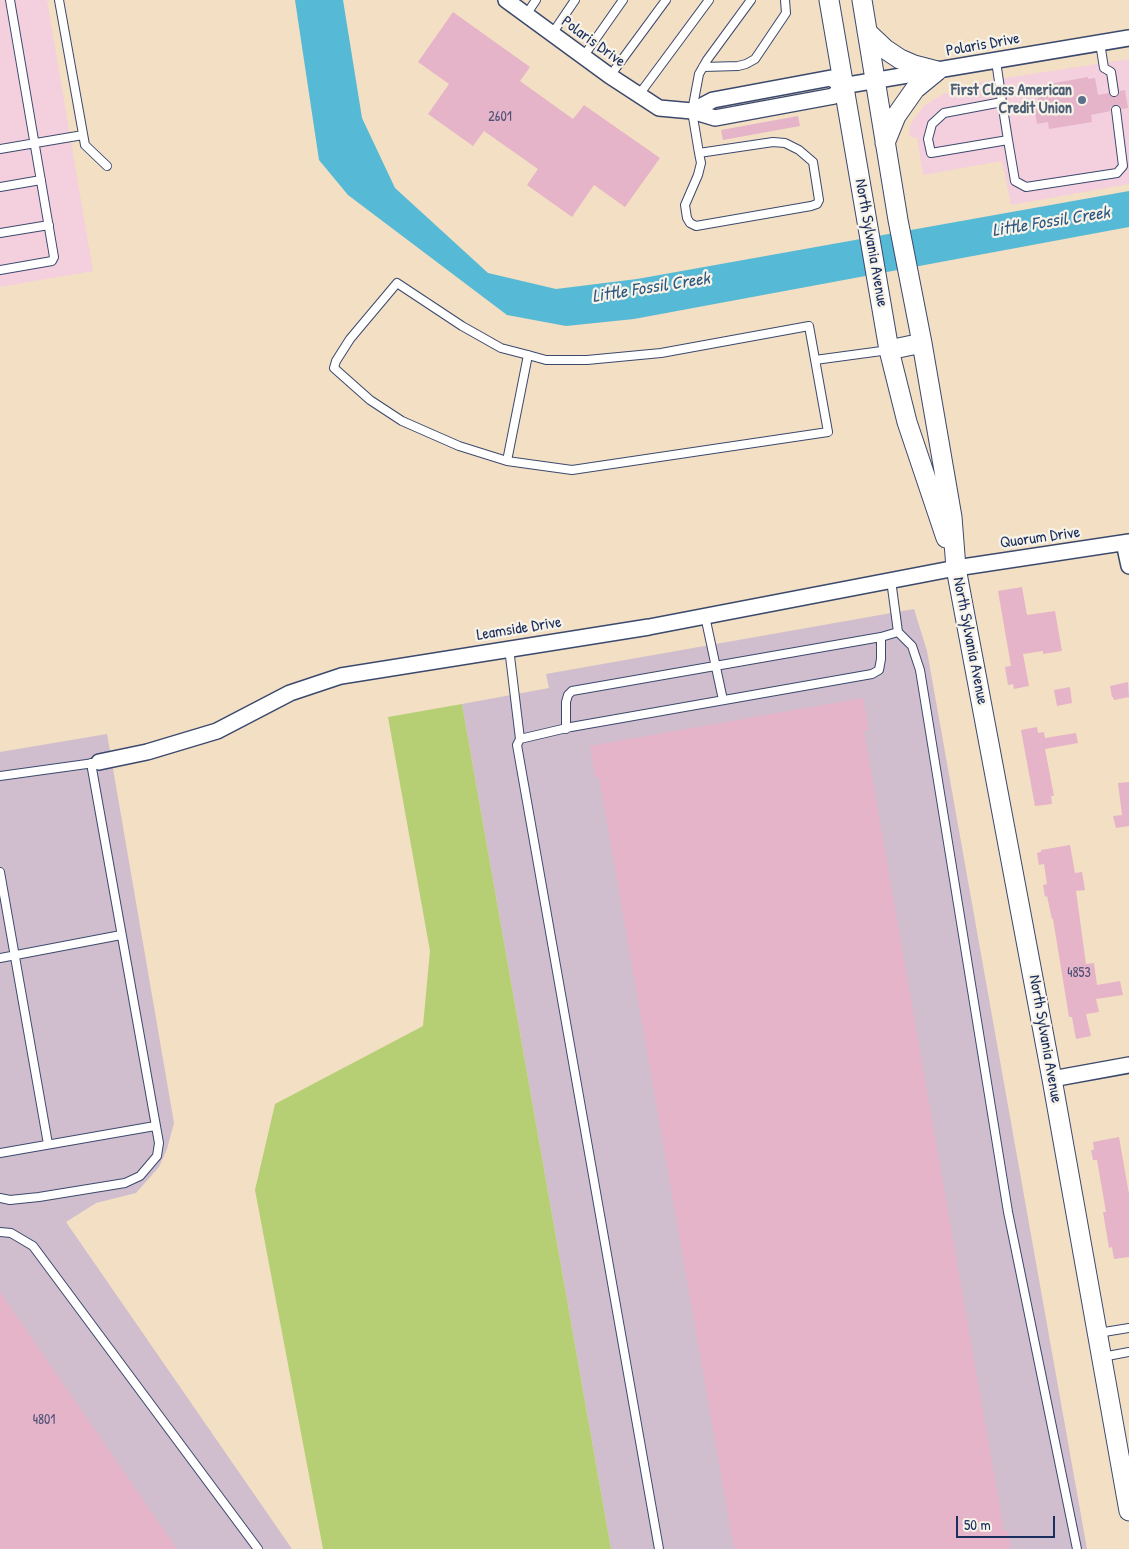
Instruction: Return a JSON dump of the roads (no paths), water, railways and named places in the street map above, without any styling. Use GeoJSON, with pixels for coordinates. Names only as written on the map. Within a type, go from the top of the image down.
{"type":"FeatureCollection","features":[{"type":"Feature","properties":{"kind":"street","name":"Polaris Drive"},"geometry":{"type":"LineString","coordinates":[[506,0],[638,96],[658,108],[692,111],[715,118],[834,96],[842,86],[1129,38]]}},
{"type":"Feature","properties":{"kind":"street","name":"North Sylvania Avenue"},"geometry":{"type":"LineString","coordinates":[[828,0],[889,350],[907,422],[956,568]]}},
{"type":"Feature","properties":{"kind":"street","name":"North Sylvania Avenue"},"geometry":{"type":"LineString","coordinates":[[862,0],[898,220],[922,343],[952,517],[956,568],[1052,1079],[1129,1511]]}},
{"type":"Feature","properties":{"kind":"street"},"geometry":{"type":"LineString","coordinates":[[867,32],[885,49],[900,59],[937,71]]}},
{"type":"Feature","properties":{"kind":"street"},"geometry":{"type":"LineString","coordinates":[[885,143],[896,116],[915,89],[937,71]]}},
{"type":"Feature","properties":{"kind":"street"},"geometry":{"type":"LineString","coordinates":[[889,350],[922,343]]}},
{"type":"Feature","properties":{"kind":"street"},"geometry":{"type":"LineString","coordinates":[[1127,542],[1129,566]]}},
{"type":"Feature","properties":{"kind":"street","name":"Quorum Drive"},"geometry":{"type":"LineString","coordinates":[[956,568],[1127,542]]}},
{"type":"Feature","properties":{"kind":"street","name":"Leamside Drive"},"geometry":{"type":"LineString","coordinates":[[95,762],[147,752],[217,731],[290,693],[341,676],[649,626],[956,568]]}},
{"type":"Feature","properties":{"kind":"street"},"geometry":{"type":"LineString","coordinates":[[1052,1079],[1129,1065]]}},
{"type":"Feature","properties":{"kind":"lane"},"geometry":{"type":"LineString","coordinates":[[0,270],[52,261],[54,257],[10,0]]}},
{"type":"Feature","properties":{"kind":"lane"},"geometry":{"type":"LineString","coordinates":[[59,0],[85,145],[107,166]]}},
{"type":"Feature","properties":{"kind":"lane"},"geometry":{"type":"LineString","coordinates":[[526,15],[536,0]]}},
{"type":"Feature","properties":{"kind":"lane"},"geometry":{"type":"LineString","coordinates":[[552,34],[574,0]]}},
{"type":"Feature","properties":{"kind":"lane"},"geometry":{"type":"LineString","coordinates":[[583,56],[623,0]]}},
{"type":"Feature","properties":{"kind":"lane"},"geometry":{"type":"LineString","coordinates":[[610,76],[666,0]]}},
{"type":"Feature","properties":{"kind":"lane"},"geometry":{"type":"LineString","coordinates":[[638,96],[709,0]]}},
{"type":"Feature","properties":{"kind":"lane"},"geometry":{"type":"LineString","coordinates":[[699,154],[773,142],[785,143],[799,150],[812,162],[819,200],[817,204],[811,206],[696,226],[690,223],[687,218],[685,205],[701,163],[699,154],[692,111],[699,74],[751,0]]}},
{"type":"Feature","properties":{"kind":"lane"},"geometry":{"type":"LineString","coordinates":[[703,67],[738,66],[746,64],[754,58],[786,13],[785,0]]}},
{"type":"Feature","properties":{"kind":"lane"},"geometry":{"type":"LineString","coordinates":[[1100,43],[1104,68],[1111,72],[1114,92]]}},
{"type":"Feature","properties":{"kind":"lane"},"geometry":{"type":"LineString","coordinates":[[996,60],[1016,181],[1026,187],[1117,173],[1123,166],[1116,110]]}},
{"type":"Feature","properties":{"kind":"lane"},"geometry":{"type":"LineString","coordinates":[[1002,102],[944,113],[932,124],[928,139],[931,154],[1008,140]]}},
{"type":"Feature","properties":{"kind":"lane"},"geometry":{"type":"LineString","coordinates":[[0,149],[83,135]]}},
{"type":"Feature","properties":{"kind":"lane"},"geometry":{"type":"LineString","coordinates":[[0,187],[41,180]]}},
{"type":"Feature","properties":{"kind":"lane"},"geometry":{"type":"LineString","coordinates":[[0,233],[49,225]]}},
{"type":"Feature","properties":{"kind":"lane"},"geometry":{"type":"LineString","coordinates":[[397,283],[462,326],[501,348],[546,360],[587,360],[661,353],[809,326],[815,360],[828,432],[572,470],[507,461],[459,446],[402,421],[370,400],[334,368],[336,361],[350,338],[397,283]]}},
{"type":"Feature","properties":{"kind":"lane"},"geometry":{"type":"LineString","coordinates":[[815,360],[889,350]]}},
{"type":"Feature","properties":{"kind":"lane"},"geometry":{"type":"LineString","coordinates":[[507,461],[528,355]]}},
{"type":"Feature","properties":{"kind":"lane"},"geometry":{"type":"LineString","coordinates":[[891,580],[898,632],[912,646],[920,670],[1008,1212],[1077,1549]]}},
{"type":"Feature","properties":{"kind":"lane"},"geometry":{"type":"LineString","coordinates":[[705,616],[723,700]]}},
{"type":"Feature","properties":{"kind":"lane"},"geometry":{"type":"LineString","coordinates":[[566,728],[566,702],[568,695],[572,691],[881,637],[898,632]]}},
{"type":"Feature","properties":{"kind":"lane"},"geometry":{"type":"LineString","coordinates":[[520,739],[566,728],[872,674],[879,670],[881,637]]}},
{"type":"Feature","properties":{"kind":"lane"},"geometry":{"type":"LineString","coordinates":[[509,648],[520,739],[517,745],[658,1549]]}},
{"type":"Feature","properties":{"kind":"lane"},"geometry":{"type":"LineString","coordinates":[[0,776],[95,762],[122,935],[159,1143],[157,1156],[140,1176],[125,1183],[39,1197],[10,1200],[0,1198]]}},
{"type":"Feature","properties":{"kind":"lane"},"geometry":{"type":"LineString","coordinates":[[0,872],[48,1144]]}},
{"type":"Feature","properties":{"kind":"lane"},"geometry":{"type":"LineString","coordinates":[[0,958],[122,935]]}},
{"type":"Feature","properties":{"kind":"lane"},"geometry":{"type":"LineString","coordinates":[[0,1153],[155,1126]]}},
{"type":"Feature","properties":{"kind":"lane"},"geometry":{"type":"LineString","coordinates":[[0,1232],[11,1233],[32,1246],[258,1549]]}},
{"type":"Feature","properties":{"kind":"lane"},"geometry":{"type":"LineString","coordinates":[[1098,1333],[1129,1328]]}},
{"type":"Feature","properties":{"kind":"lane"},"geometry":{"type":"LineString","coordinates":[[1102,1357],[1129,1352]]}},
{"type":"Feature","properties":{"kind":"water","name":"Little Fossil Creek"},"geometry":{"type":"Polygon","coordinates":[[[295,0],[343,0],[362,118],[395,188],[488,273],[556,289],[637,279],[1129,191],[1129,227],[634,319],[566,326],[507,315],[348,195],[319,160],[295,0]]]}},
{"type":"Feature","properties":{"kind":"place","name":"First Class American Credit Union"},"geometry":{"type":"Point","coordinates":[1082,100]}}]}
